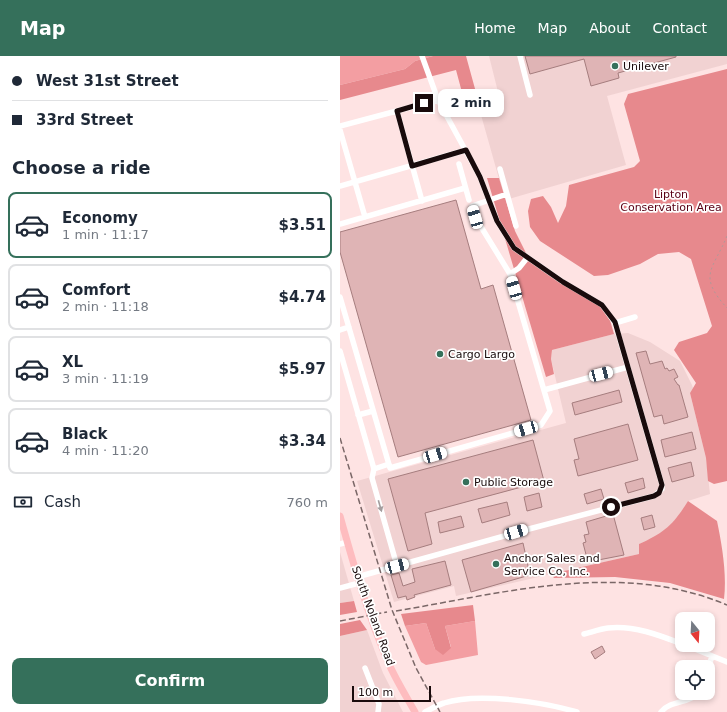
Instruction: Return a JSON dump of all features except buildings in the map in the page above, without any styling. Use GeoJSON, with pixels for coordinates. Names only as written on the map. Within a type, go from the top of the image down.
{"type":"FeatureCollection","features":[{"type":"Feature","properties":{"kind":"main road","name":"South Noland Road"},"geometry":{"type":"LineString","coordinates":[[340,516],[344,543],[374,628],[390,665],[415,712]]}},
{"type":"Feature","properties":{"kind":"street"},"geometry":{"type":"LineString","coordinates":[[340,588],[397,566],[654,496],[659,493],[662,487],[615,322],[602,305],[563,282],[514,248],[497,221],[480,177],[438,100],[422,56]]}},
{"type":"Feature","properties":{"kind":"street"},"geometry":{"type":"LineString","coordinates":[[520,56],[530,95]]}},
{"type":"Feature","properties":{"kind":"street"},"geometry":{"type":"LineString","coordinates":[[340,126],[438,100]]}},
{"type":"Feature","properties":{"kind":"street"},"geometry":{"type":"LineString","coordinates":[[397,111],[422,200]]}},
{"type":"Feature","properties":{"kind":"street"},"geometry":{"type":"LineString","coordinates":[[340,130],[365,217]]}},
{"type":"Feature","properties":{"kind":"street"},"geometry":{"type":"LineString","coordinates":[[340,186],[466,150]]}},
{"type":"Feature","properties":{"kind":"street"},"geometry":{"type":"LineString","coordinates":[[459,164],[468,200]]}},
{"type":"Feature","properties":{"kind":"street"},"geometry":{"type":"LineString","coordinates":[[500,169],[516,226]]}},
{"type":"Feature","properties":{"kind":"street"},"geometry":{"type":"LineString","coordinates":[[340,224],[465,188]]}},
{"type":"Feature","properties":{"kind":"street"},"geometry":{"type":"LineString","coordinates":[[340,297],[390,468],[541,425],[550,411],[510,274],[475,217],[472,206],[507,194]]}},
{"type":"Feature","properties":{"kind":"street"},"geometry":{"type":"LineString","coordinates":[[510,274],[519,268],[527,258]]}},
{"type":"Feature","properties":{"kind":"street"},"geometry":{"type":"LineString","coordinates":[[615,322],[635,317]]}},
{"type":"Feature","properties":{"kind":"street"},"geometry":{"type":"LineString","coordinates":[[340,330],[349,327]]}},
{"type":"Feature","properties":{"kind":"street"},"geometry":{"type":"LineString","coordinates":[[340,351],[374,469],[372,478],[397,566]]}},
{"type":"Feature","properties":{"kind":"street"},"geometry":{"type":"LineString","coordinates":[[544,390],[628,367]]}},
{"type":"Feature","properties":{"kind":"street"},"geometry":{"type":"LineString","coordinates":[[358,415],[373,411]]}},
{"type":"Feature","properties":{"kind":"street"},"geometry":{"type":"LineString","coordinates":[[374,469],[389,464]]}},
{"type":"Feature","properties":{"kind":"street"},"geometry":{"type":"LineString","coordinates":[[584,634],[608,628],[628,628],[648,632],[675,642]]}},
{"type":"Feature","properties":{"kind":"street"},"geometry":{"type":"LineString","coordinates":[[702,652],[727,662]]}},
{"type":"Feature","properties":{"kind":"street"},"geometry":{"type":"LineString","coordinates":[[711,660],[712,656]]}},
{"type":"Feature","properties":{"kind":"street"},"geometry":{"type":"LineString","coordinates":[[364,668],[379,704],[378,712]]}},
{"type":"Feature","properties":{"kind":"street"},"geometry":{"type":"LineString","coordinates":[[424,712],[445,702],[471,699],[504,699],[541,703],[577,712]]}},
{"type":"Feature","properties":{"kind":"street"},"geometry":{"type":"LineString","coordinates":[[661,712],[673,703],[690,700]]}},
{"type":"Feature","properties":{"kind":"path"},"geometry":{"type":"LineString","coordinates":[[727,236],[720,253],[710,268],[709,282],[718,298],[727,308]]}},
{"type":"Feature","properties":{"kind":"shaded area"},"geometry":{"type":"Polygon","coordinates":[[[340,56],[433,56],[415,61],[405,69],[340,85],[340,56]]]}},
{"type":"Feature","properties":{"kind":"shaded area"},"geometry":{"type":"Polygon","coordinates":[[[489,56],[727,56],[727,64],[607,96],[626,165],[505,200],[481,115],[502,108],[489,56]]]}},
{"type":"Feature","properties":{"kind":"shaded area"},"geometry":{"type":"Polygon","coordinates":[[[628,333],[650,342],[680,361],[693,388],[690,393],[706,458],[710,494],[688,501],[678,517],[660,535],[639,544],[639,554],[456,596],[454,586],[394,602],[357,481],[566,423],[551,359],[552,350],[614,334],[628,333]]]}},
{"type":"Feature","properties":{"kind":"shaded area"},"geometry":{"type":"Polygon","coordinates":[[[340,552],[354,601],[340,603],[340,552]]]}},
{"type":"Feature","properties":{"kind":"shaded area"},"geometry":{"type":"Polygon","coordinates":[[[475,621],[478,655],[426,665],[421,662],[405,626],[426,623],[435,649],[451,647],[445,626],[475,621]]]}},
{"type":"Feature","properties":{"kind":"shaded area"},"geometry":{"type":"Polygon","coordinates":[[[367,630],[383,673],[403,712],[340,712],[340,636],[367,630]]]}},
{"type":"Feature","properties":{"kind":"green space"},"geometry":{"type":"Polygon","coordinates":[[[433,56],[466,56],[480,107],[467,111],[456,70],[340,100],[340,85],[405,69],[415,61],[433,56]]]}},
{"type":"Feature","properties":{"kind":"green space","name":"Lipton Conservation Area"},"geometry":{"type":"Polygon","coordinates":[[[727,69],[727,481],[714,484],[708,481],[706,458],[690,393],[696,383],[674,350],[679,342],[707,333],[712,326],[691,259],[679,252],[658,254],[640,264],[608,275],[594,276],[540,241],[530,227],[528,211],[531,199],[543,196],[551,207],[558,223],[566,206],[569,185],[634,167],[640,161],[624,104],[628,94],[727,69]]]}},
{"type":"Feature","properties":{"kind":"green space"},"geometry":{"type":"Polygon","coordinates":[[[487,178],[499,178],[515,231],[526,253],[539,265],[604,308],[610,320],[614,334],[552,350],[551,359],[554,374],[546,377],[487,178]]]}},
{"type":"Feature","properties":{"kind":"green space"},"geometry":{"type":"Polygon","coordinates":[[[688,501],[717,521],[724,570],[724,599],[670,583],[615,577],[554,578],[551,574],[639,554],[639,544],[662,532],[678,516],[688,501]]]}},
{"type":"Feature","properties":{"kind":"green space"},"geometry":{"type":"Polygon","coordinates":[[[354,601],[357,612],[340,615],[340,603],[354,601]]]}},
{"type":"Feature","properties":{"kind":"green space"},"geometry":{"type":"Polygon","coordinates":[[[473,605],[475,621],[445,626],[451,648],[443,655],[435,649],[426,623],[405,626],[401,614],[473,605]]]}},
{"type":"Feature","properties":{"kind":"green space"},"geometry":{"type":"Polygon","coordinates":[[[360,620],[367,630],[340,636],[340,624],[360,620]]]}},
{"type":"Feature","properties":{"kind":"railway"},"geometry":{"type":"LineString","coordinates":[[340,438],[392,610],[416,668],[440,712]]}},
{"type":"Feature","properties":{"kind":"railway"},"geometry":{"type":"LineString","coordinates":[[396,611],[520,589],[562,584],[604,582],[646,584],[687,592],[727,605]]}},
{"type":"Feature","properties":{"kind":"railway"},"geometry":{"type":"LineString","coordinates":[[340,621],[387,612]]}},
{"type":"Feature","properties":{"kind":"place","name":"Unilever"},"geometry":{"type":"Point","coordinates":[615,66]}},
{"type":"Feature","properties":{"kind":"place","name":"Cargo Largo"},"geometry":{"type":"Point","coordinates":[440,354]}},
{"type":"Feature","properties":{"kind":"place","name":"Public Storage"},"geometry":{"type":"Point","coordinates":[466,482]}},
{"type":"Feature","properties":{"kind":"place","name":"Anchor Sales and Service Co, Inc."},"geometry":{"type":"Point","coordinates":[496,564]}},
{"type":"Feature","properties":{"kind":"route"},"geometry":{"type":"LineString","coordinates":[[424,103],[397,111],[412,166],[466,150],[480,177],[497,221],[514,248],[563,282],[602,305],[615,322],[662,489],[654,496],[611,507]]}}]}
